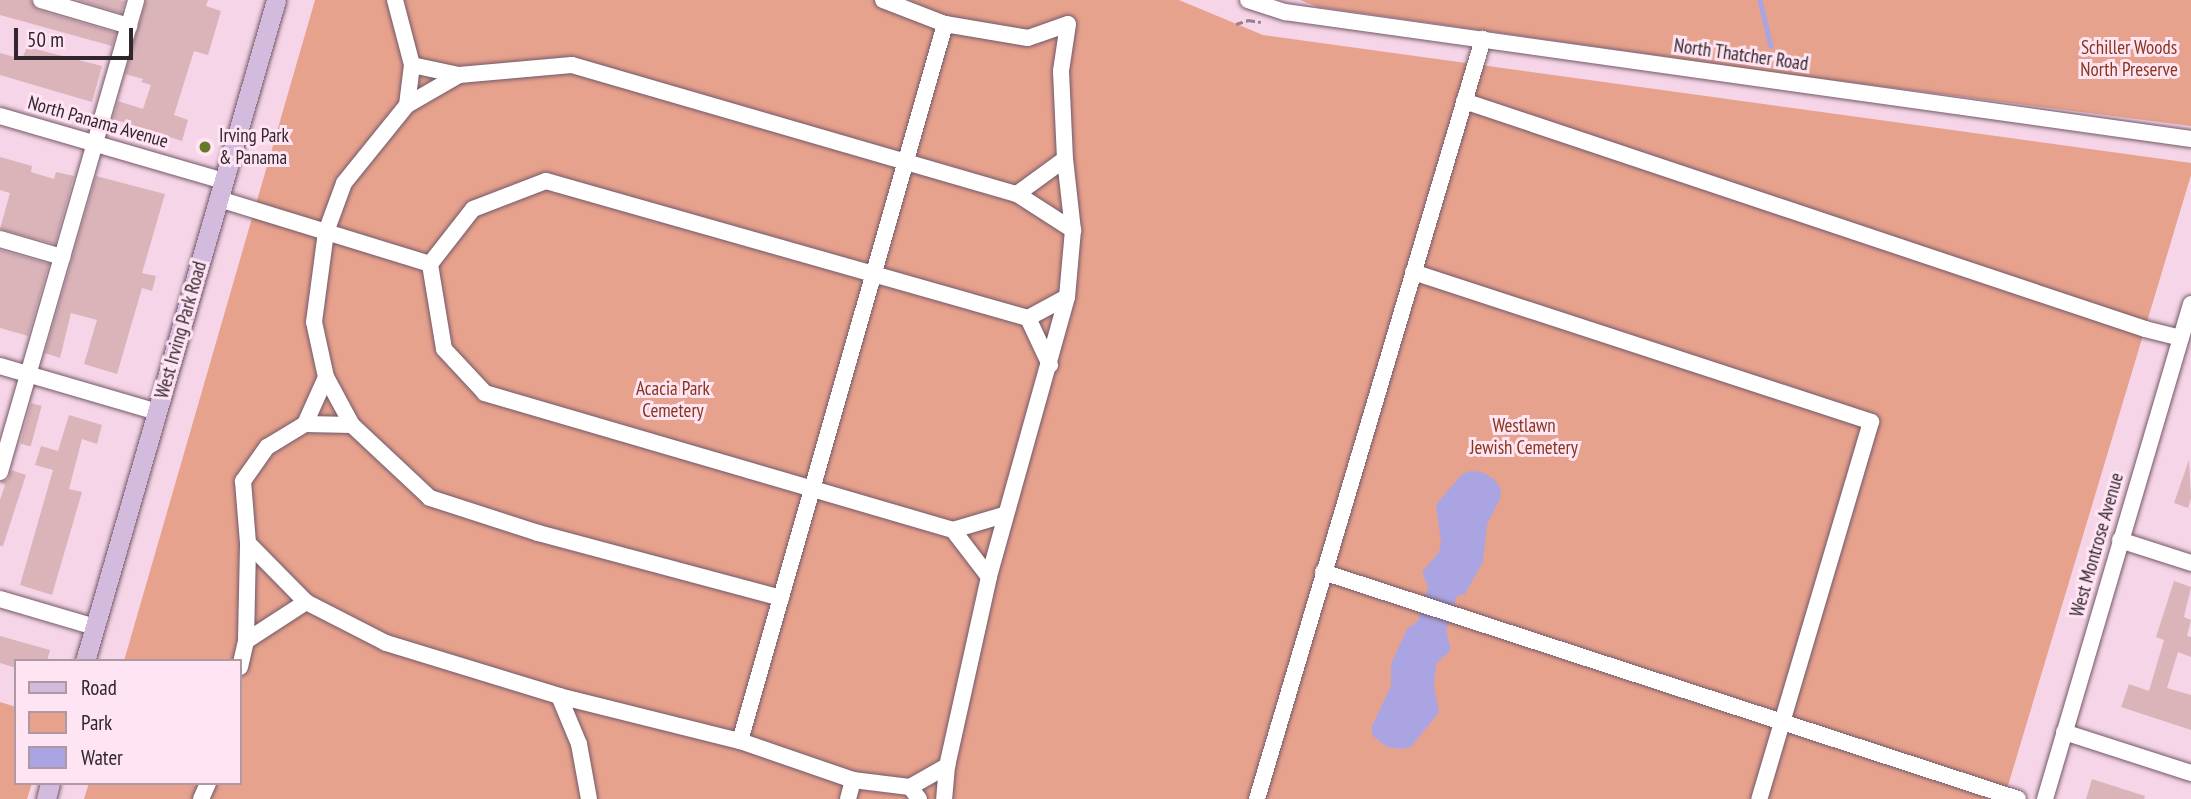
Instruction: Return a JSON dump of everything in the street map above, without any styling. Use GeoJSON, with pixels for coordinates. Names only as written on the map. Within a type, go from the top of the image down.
{"type":"FeatureCollection","features":[{"type":"Feature","properties":{"kind":"main road","name":"West Irving Park Road"},"geometry":{"type":"LineString","coordinates":[[86,659],[276,0]]}},
{"type":"Feature","properties":{"kind":"street"},"geometry":{"type":"LineString","coordinates":[[41,0],[129,26]]}},
{"type":"Feature","properties":{"kind":"street"},"geometry":{"type":"LineString","coordinates":[[0,472],[136,0]]}},
{"type":"Feature","properties":{"kind":"street"},"geometry":{"type":"LineString","coordinates":[[395,0],[412,65],[407,105]]}},
{"type":"Feature","properties":{"kind":"street"},"geometry":{"type":"LineString","coordinates":[[883,0],[944,24],[1028,38],[1068,24],[1060,71],[1065,159],[1073,230],[1067,297],[1050,365],[1004,515],[947,766],[944,799]]}},
{"type":"Feature","properties":{"kind":"street","name":"North Thatcher Road"},"geometry":{"type":"LineString","coordinates":[[1248,0],[1483,39],[2191,139]]}},
{"type":"Feature","properties":{"kind":"street"},"geometry":{"type":"LineString","coordinates":[[740,741],[944,24]]}},
{"type":"Feature","properties":{"kind":"street"},"geometry":{"type":"LineString","coordinates":[[1257,799],[1483,39]]}},
{"type":"Feature","properties":{"kind":"street"},"geometry":{"type":"LineString","coordinates":[[412,65],[459,75],[572,65],[1017,194],[1073,230]]}},
{"type":"Feature","properties":{"kind":"street"},"geometry":{"type":"LineString","coordinates":[[459,75],[407,105],[344,183],[326,232],[314,322],[326,377],[352,425],[430,498],[538,533],[781,598]]}},
{"type":"Feature","properties":{"kind":"street"},"geometry":{"type":"LineString","coordinates":[[1464,101],[2145,329],[2181,338]]}},
{"type":"Feature","properties":{"kind":"street","name":"North Panama Avenue"},"geometry":{"type":"LineString","coordinates":[[0,116],[95,144],[326,232],[430,264]]}},
{"type":"Feature","properties":{"kind":"street"},"geometry":{"type":"LineString","coordinates":[[1017,194],[1065,159]]}},
{"type":"Feature","properties":{"kind":"street"},"geometry":{"type":"LineString","coordinates":[[1004,515],[953,530],[485,393],[444,349],[430,264],[473,209],[546,181],[874,272],[1028,318],[1067,297]]}},
{"type":"Feature","properties":{"kind":"street"},"geometry":{"type":"LineString","coordinates":[[0,239],[62,257]]}},
{"type":"Feature","properties":{"kind":"street"},"geometry":{"type":"LineString","coordinates":[[1413,272],[1871,422],[1759,799]]}},
{"type":"Feature","properties":{"kind":"street","name":"West Montrose Avenue"},"geometry":{"type":"LineString","coordinates":[[2045,799],[2191,304]]}},
{"type":"Feature","properties":{"kind":"street"},"geometry":{"type":"LineString","coordinates":[[1028,318],[1050,365]]}},
{"type":"Feature","properties":{"kind":"street"},"geometry":{"type":"LineString","coordinates":[[0,366],[157,412]]}},
{"type":"Feature","properties":{"kind":"street"},"geometry":{"type":"LineString","coordinates":[[305,424],[326,377]]}},
{"type":"Feature","properties":{"kind":"street"},"geometry":{"type":"LineString","coordinates":[[242,659],[246,640],[248,543],[243,481],[267,447],[305,424],[352,425]]}},
{"type":"Feature","properties":{"kind":"street"},"geometry":{"type":"LineString","coordinates":[[953,530],[989,577]]}},
{"type":"Feature","properties":{"kind":"street"},"geometry":{"type":"LineString","coordinates":[[2120,540],[2191,563]]}},
{"type":"Feature","properties":{"kind":"street"},"geometry":{"type":"LineString","coordinates":[[248,543],[306,602],[386,643],[559,695],[740,741],[853,780],[914,793],[947,766]]}},
{"type":"Feature","properties":{"kind":"street"},"geometry":{"type":"LineString","coordinates":[[1323,572],[2018,799]]}},
{"type":"Feature","properties":{"kind":"street"},"geometry":{"type":"LineString","coordinates":[[0,599],[95,627]]}},
{"type":"Feature","properties":{"kind":"street"},"geometry":{"type":"LineString","coordinates":[[246,640],[306,602]]}},
{"type":"Feature","properties":{"kind":"street"},"geometry":{"type":"LineString","coordinates":[[559,695],[579,744],[589,799]]}},
{"type":"Feature","properties":{"kind":"street"},"geometry":{"type":"LineString","coordinates":[[2064,732],[2191,773]]}},
{"type":"Feature","properties":{"kind":"street"},"geometry":{"type":"LineString","coordinates":[[848,799],[853,780]]}},
{"type":"Feature","properties":{"kind":"green space"},"geometry":{"type":"Polygon","coordinates":[[[315,0],[1179,0],[1263,35],[2191,163],[2191,175],[2004,799],[84,799],[88,785],[242,785],[242,659],[125,659],[315,0]]]}},
{"type":"Feature","properties":{"kind":"green space","name":"Schiller Woods North Preserve"},"geometry":{"type":"Polygon","coordinates":[[[1300,0],[2191,0],[2191,126],[1808,77],[1318,7],[1300,0]]]}},
{"type":"Feature","properties":{"kind":"green space"},"geometry":{"type":"Polygon","coordinates":[[[0,702],[14,706],[14,785],[31,785],[27,799],[0,799],[0,702]]]}},
{"type":"Feature","properties":{"kind":"water"},"geometry":{"type":"Polygon","coordinates":[[[1470,471],[1482,472],[1494,479],[1501,489],[1500,499],[1487,524],[1483,562],[1465,594],[1457,596],[1446,630],[1451,650],[1436,664],[1434,686],[1439,712],[1411,747],[1387,747],[1372,735],[1372,726],[1391,686],[1391,664],[1407,629],[1418,621],[1428,587],[1422,572],[1439,552],[1441,542],[1436,505],[1461,475],[1470,471]]]}},
{"type":"Feature","properties":{"kind":"building"},"geometry":{"type":"Polygon","coordinates":[[[0,0],[31,0],[38,10],[116,33],[112,46],[0,15],[0,0]]]}},
{"type":"Feature","properties":{"kind":"building"},"geometry":{"type":"Polygon","coordinates":[[[78,0],[120,0],[125,1],[121,13],[78,0]]]}},
{"type":"Feature","properties":{"kind":"building"},"geometry":{"type":"Polygon","coordinates":[[[146,0],[208,0],[206,6],[221,11],[208,55],[194,51],[174,115],[188,120],[182,141],[113,119],[118,101],[143,109],[151,85],[141,82],[143,79],[125,74],[146,0]]]}},
{"type":"Feature","properties":{"kind":"building"},"geometry":{"type":"Polygon","coordinates":[[[27,47],[102,66],[92,102],[0,75],[0,53],[22,59],[27,47]]]}},
{"type":"Feature","properties":{"kind":"building"},"geometry":{"type":"Polygon","coordinates":[[[0,157],[32,166],[31,172],[54,179],[56,172],[74,176],[55,244],[0,229],[10,193],[0,190],[0,157]]]}},
{"type":"Feature","properties":{"kind":"building"},"geometry":{"type":"Polygon","coordinates":[[[96,176],[165,194],[142,273],[156,276],[152,291],[142,288],[117,374],[84,364],[97,320],[71,313],[60,358],[45,353],[96,176]]]}},
{"type":"Feature","properties":{"kind":"building"},"geometry":{"type":"Polygon","coordinates":[[[0,250],[49,264],[28,336],[0,328],[0,250]]]}},
{"type":"Feature","properties":{"kind":"building"},"geometry":{"type":"Polygon","coordinates":[[[31,403],[42,406],[31,446],[20,444],[31,403]]]}},
{"type":"Feature","properties":{"kind":"building"},"geometry":{"type":"Polygon","coordinates":[[[69,415],[102,425],[97,444],[82,439],[69,489],[82,492],[52,595],[20,585],[53,470],[35,465],[41,446],[58,451],[69,415]]]}},
{"type":"Feature","properties":{"kind":"building"},"geometry":{"type":"Polygon","coordinates":[[[2189,460],[2191,498],[2188,508],[2174,503],[2189,460]]]}},
{"type":"Feature","properties":{"kind":"building"},"geometry":{"type":"Polygon","coordinates":[[[11,470],[26,475],[3,546],[0,546],[0,500],[5,485],[0,482],[8,479],[11,470]]]}},
{"type":"Feature","properties":{"kind":"building"},"geometry":{"type":"Polygon","coordinates":[[[2174,581],[2191,587],[2184,617],[2191,620],[2187,636],[2191,637],[2191,657],[2178,652],[2167,688],[2191,695],[2191,730],[2121,707],[2129,684],[2149,691],[2164,640],[2156,637],[2174,581]]]}},
{"type":"Feature","properties":{"kind":"building"},"geometry":{"type":"Polygon","coordinates":[[[0,636],[50,650],[48,659],[14,659],[14,667],[0,663],[0,636]]]}},
{"type":"Feature","properties":{"kind":"building"},"geometry":{"type":"Polygon","coordinates":[[[2092,779],[2145,796],[2144,799],[2086,799],[2092,779]]]}},
{"type":"Feature","properties":{"kind":"waterway"},"geometry":{"type":"LineString","coordinates":[[1760,0],[1771,46]]}},
{"type":"Feature","properties":{"kind":"place","name":"Irving Park & Panama"},"geometry":{"type":"Point","coordinates":[205,147]}},
{"type":"Feature","properties":{"kind":"park label","name":"Acacia Park Cemetery"},"geometry":{"type":"Point","coordinates":[673,400]}},
{"type":"Feature","properties":{"kind":"park label","name":"Westlawn Jewish Cemetery"},"geometry":{"type":"Point","coordinates":[1524,437]}}]}
